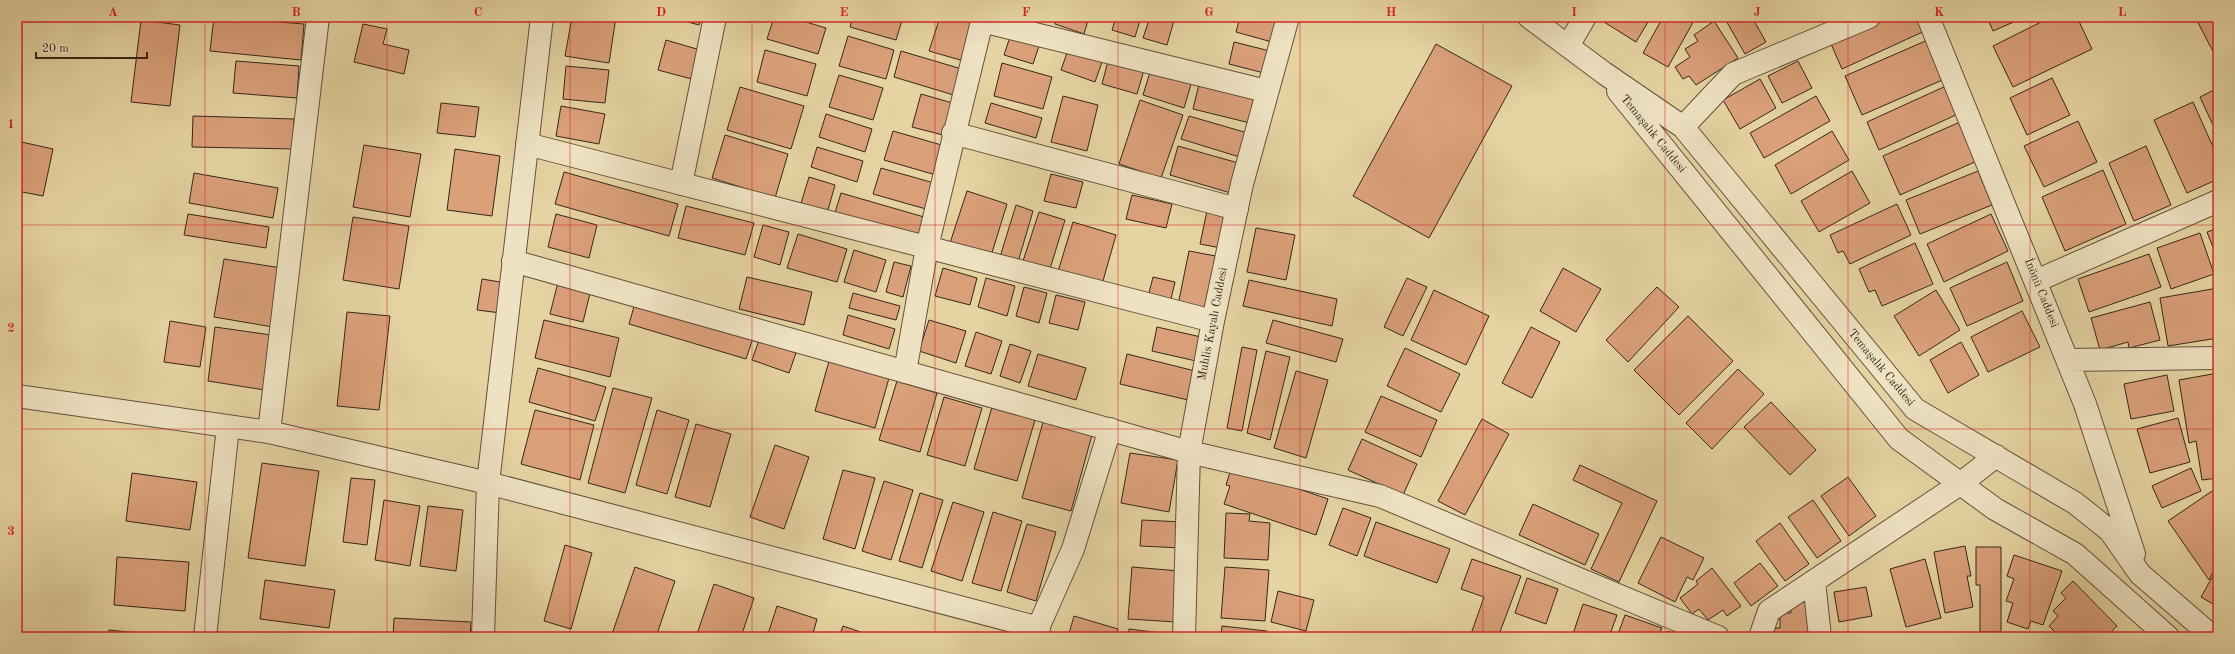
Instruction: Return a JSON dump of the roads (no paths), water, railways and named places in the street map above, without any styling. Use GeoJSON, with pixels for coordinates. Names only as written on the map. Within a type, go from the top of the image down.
{"type":"FeatureCollection","features":[{"type":"Feature","properties":{"kind":"street"},"geometry":{"type":"LineString","coordinates":[[269,432],[318,17]]}},
{"type":"Feature","properties":{"kind":"street"},"geometry":{"type":"LineString","coordinates":[[483,637],[488,483],[542,17]]}},
{"type":"Feature","properties":{"kind":"street"},"geometry":{"type":"LineString","coordinates":[[681,184],[715,17]]}},
{"type":"Feature","properties":{"kind":"street","name":"Muhlis Kayalı Caddesi"},"geometry":{"type":"LineString","coordinates":[[1184,637],[1189,452],[1213,321],[1237,209],[1266,91],[1288,17]]}},
{"type":"Feature","properties":{"kind":"street","name":"Temaşalık Caddesi"},"geometry":{"type":"LineString","coordinates":[[1529,17],[1604,73],[1684,127],[1915,409],[2081,508],[2110,531],[2140,574],[2213,637]]}},
{"type":"Feature","properties":{"kind":"street"},"geometry":{"type":"LineString","coordinates":[[1568,46],[1585,17]]}},
{"type":"Feature","properties":{"kind":"street"},"geometry":{"type":"LineString","coordinates":[[1684,127],[1733,74],[1869,17]]}},
{"type":"Feature","properties":{"kind":"street","name":"İnönü Caddesi"},"geometry":{"type":"LineString","coordinates":[[1928,17],[2085,404],[2140,574]]}},
{"type":"Feature","properties":{"kind":"street"},"geometry":{"type":"LineString","coordinates":[[905,372],[926,247],[982,19],[1266,91]]}},
{"type":"Feature","properties":{"kind":"street","name":"Temaşalık Caddesi"},"geometry":{"type":"LineString","coordinates":[[1604,73],[1899,440],[1995,509],[2075,554],[2168,637]]}},
{"type":"Feature","properties":{"kind":"street"},"geometry":{"type":"LineString","coordinates":[[953,133],[1237,209]]}},
{"type":"Feature","properties":{"kind":"street"},"geometry":{"type":"LineString","coordinates":[[527,144],[1213,321]]}},
{"type":"Feature","properties":{"kind":"street"},"geometry":{"type":"LineString","coordinates":[[2036,281],[2218,201]]}},
{"type":"Feature","properties":{"kind":"street"},"geometry":{"type":"LineString","coordinates":[[513,261],[1189,452],[1380,496],[1718,637]]}},
{"type":"Feature","properties":{"kind":"street"},"geometry":{"type":"LineString","coordinates":[[2068,360],[2218,358]]}},
{"type":"Feature","properties":{"kind":"street"},"geometry":{"type":"LineString","coordinates":[[17,396],[269,432],[488,483],[1037,632],[1073,549],[1110,430]]}},
{"type":"Feature","properties":{"kind":"street"},"geometry":{"type":"LineString","coordinates":[[205,637],[228,427]]}},
{"type":"Feature","properties":{"kind":"street"},"geometry":{"type":"LineString","coordinates":[[1760,637],[1769,611],[1960,484],[1996,456]]}},
{"type":"Feature","properties":{"kind":"street"},"geometry":{"type":"LineString","coordinates":[[1814,581],[1820,637]]}}]}
